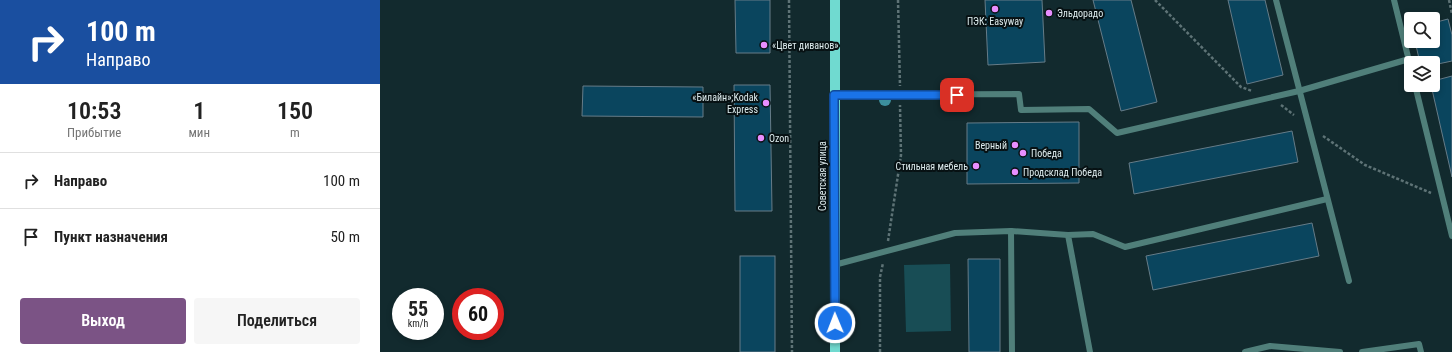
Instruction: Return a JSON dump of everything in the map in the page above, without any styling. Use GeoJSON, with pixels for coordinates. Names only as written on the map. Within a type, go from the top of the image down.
{"type":"FeatureCollection","features":[{"type":"Feature","properties":{"kind":"main road","name":"Советская улица"},"geometry":{"type":"LineString","coordinates":[[835,0],[835,352]]}},
{"type":"Feature","properties":{"kind":"lane"},"geometry":{"type":"LineString","coordinates":[[1276,0],[1348,281]]}},
{"type":"Feature","properties":{"kind":"lane"},"geometry":{"type":"LineString","coordinates":[[1394,0],[1408,56]]}},
{"type":"Feature","properties":{"kind":"lane"},"geometry":{"type":"LineString","coordinates":[[834,95],[1019,94],[1021,110],[1089,109],[1116,133],[1299,91],[1404,60]]}},
{"type":"Feature","properties":{"kind":"lane"},"geometry":{"type":"LineString","coordinates":[[1417,92],[1452,236]]}},
{"type":"Feature","properties":{"kind":"lane"},"geometry":{"type":"LineString","coordinates":[[834,266],[955,233],[1010,231],[1068,235],[1093,234],[1125,247],[1327,199]]}},
{"type":"Feature","properties":{"kind":"lane"},"geometry":{"type":"LineString","coordinates":[[1010,231],[1012,352]]}},
{"type":"Feature","properties":{"kind":"lane"},"geometry":{"type":"LineString","coordinates":[[1068,235],[1090,352]]}},
{"type":"Feature","properties":{"kind":"lane"},"geometry":{"type":"LineString","coordinates":[[1362,352],[1419,344],[1421,352]]}},
{"type":"Feature","properties":{"kind":"lane"},"geometry":{"type":"LineString","coordinates":[[1245,352],[1270,346],[1340,352]]}},
{"type":"Feature","properties":{"kind":"path"},"geometry":{"type":"LineString","coordinates":[[789,0],[792,352]]}},
{"type":"Feature","properties":{"kind":"path"},"geometry":{"type":"LineString","coordinates":[[880,352],[880,277],[886,252],[901,155],[898,0]]}},
{"type":"Feature","properties":{"kind":"path"},"geometry":{"type":"LineString","coordinates":[[1155,0],[1241,87],[1271,98],[1365,165],[1443,197]]}},
{"type":"Feature","properties":{"kind":"path"},"geometry":{"type":"LineString","coordinates":[[1449,0],[1452,14]]}},
{"type":"Feature","properties":{"kind":"shaded area"},"geometry":{"type":"Polygon","coordinates":[[[950,264],[951,331],[906,332],[904,265],[950,264]]]}},
{"type":"Feature","properties":{"kind":"building"},"geometry":{"type":"Polygon","coordinates":[[[735,0],[770,0],[770,53],[736,53],[735,0]]]}},
{"type":"Feature","properties":{"kind":"building"},"geometry":{"type":"Polygon","coordinates":[[[985,0],[1042,0],[1045,62],[988,65],[985,0]]]}},
{"type":"Feature","properties":{"kind":"building"},"geometry":{"type":"Polygon","coordinates":[[[1093,0],[1131,0],[1157,102],[1121,111],[1093,0]]]}},
{"type":"Feature","properties":{"kind":"building"},"geometry":{"type":"Polygon","coordinates":[[[1228,0],[1265,0],[1283,75],[1247,84],[1228,0]]]}},
{"type":"Feature","properties":{"kind":"building"},"geometry":{"type":"Polygon","coordinates":[[[1448,19],[1452,35],[1452,61],[1440,64],[1440,56],[1418,56],[1417,48],[1440,48],[1440,21],[1448,19]]]}},
{"type":"Feature","properties":{"kind":"building"},"geometry":{"type":"Polygon","coordinates":[[[1452,76],[1452,177],[1433,92],[1440,92],[1440,79],[1452,76]]]}},
{"type":"Feature","properties":{"kind":"building"},"geometry":{"type":"Polygon","coordinates":[[[734,85],[770,85],[772,211],[735,211],[734,85]]]}},
{"type":"Feature","properties":{"kind":"building"},"geometry":{"type":"Polygon","coordinates":[[[583,86],[703,87],[703,117],[582,116],[583,86]]]}},
{"type":"Feature","properties":{"kind":"building","name":"Победа"},"geometry":{"type":"Polygon","coordinates":[[[1079,122],[1079,183],[967,184],[967,123],[1079,122]]]}},
{"type":"Feature","properties":{"kind":"building"},"geometry":{"type":"Polygon","coordinates":[[[1292,131],[1298,162],[1134,194],[1129,163],[1292,131]]]}},
{"type":"Feature","properties":{"kind":"building"},"geometry":{"type":"Polygon","coordinates":[[[1312,223],[1319,256],[1153,290],[1146,256],[1312,223]]]}},
{"type":"Feature","properties":{"kind":"building"},"geometry":{"type":"Polygon","coordinates":[[[740,256],[775,256],[775,352],[740,352],[740,256]]]}},
{"type":"Feature","properties":{"kind":"building"},"geometry":{"type":"Polygon","coordinates":[[[968,259],[1000,259],[1000,352],[969,352],[968,259]]]}},
{"type":"Feature","properties":{"kind":"place","name":"ПЭК: Easyway"},"geometry":{"type":"Point","coordinates":[995,9]}},
{"type":"Feature","properties":{"kind":"place","name":"Эльдорадо"},"geometry":{"type":"Point","coordinates":[1049,13]}},
{"type":"Feature","properties":{"kind":"place","name":"«Цвет диванов»"},"geometry":{"type":"Point","coordinates":[764,45]}},
{"type":"Feature","properties":{"kind":"place","name":"«Билайн»;Kodak Express"},"geometry":{"type":"Point","coordinates":[766,103]}},
{"type":"Feature","properties":{"kind":"place","name":"Ozon"},"geometry":{"type":"Point","coordinates":[761,138]}},
{"type":"Feature","properties":{"kind":"place","name":"Верный"},"geometry":{"type":"Point","coordinates":[1015,145]}},
{"type":"Feature","properties":{"kind":"place","name":"Победа"},"geometry":{"type":"Point","coordinates":[1023,153]}},
{"type":"Feature","properties":{"kind":"place","name":"Стильная мебель"},"geometry":{"type":"Point","coordinates":[976,166]}},
{"type":"Feature","properties":{"kind":"place","name":"Продсклад Победа"},"geometry":{"type":"Point","coordinates":[1015,172]}},
{"type":"Feature","properties":{"kind":"route"},"geometry":{"type":"LineString","coordinates":[[835,323],[834,95],[957,95]]}}]}
